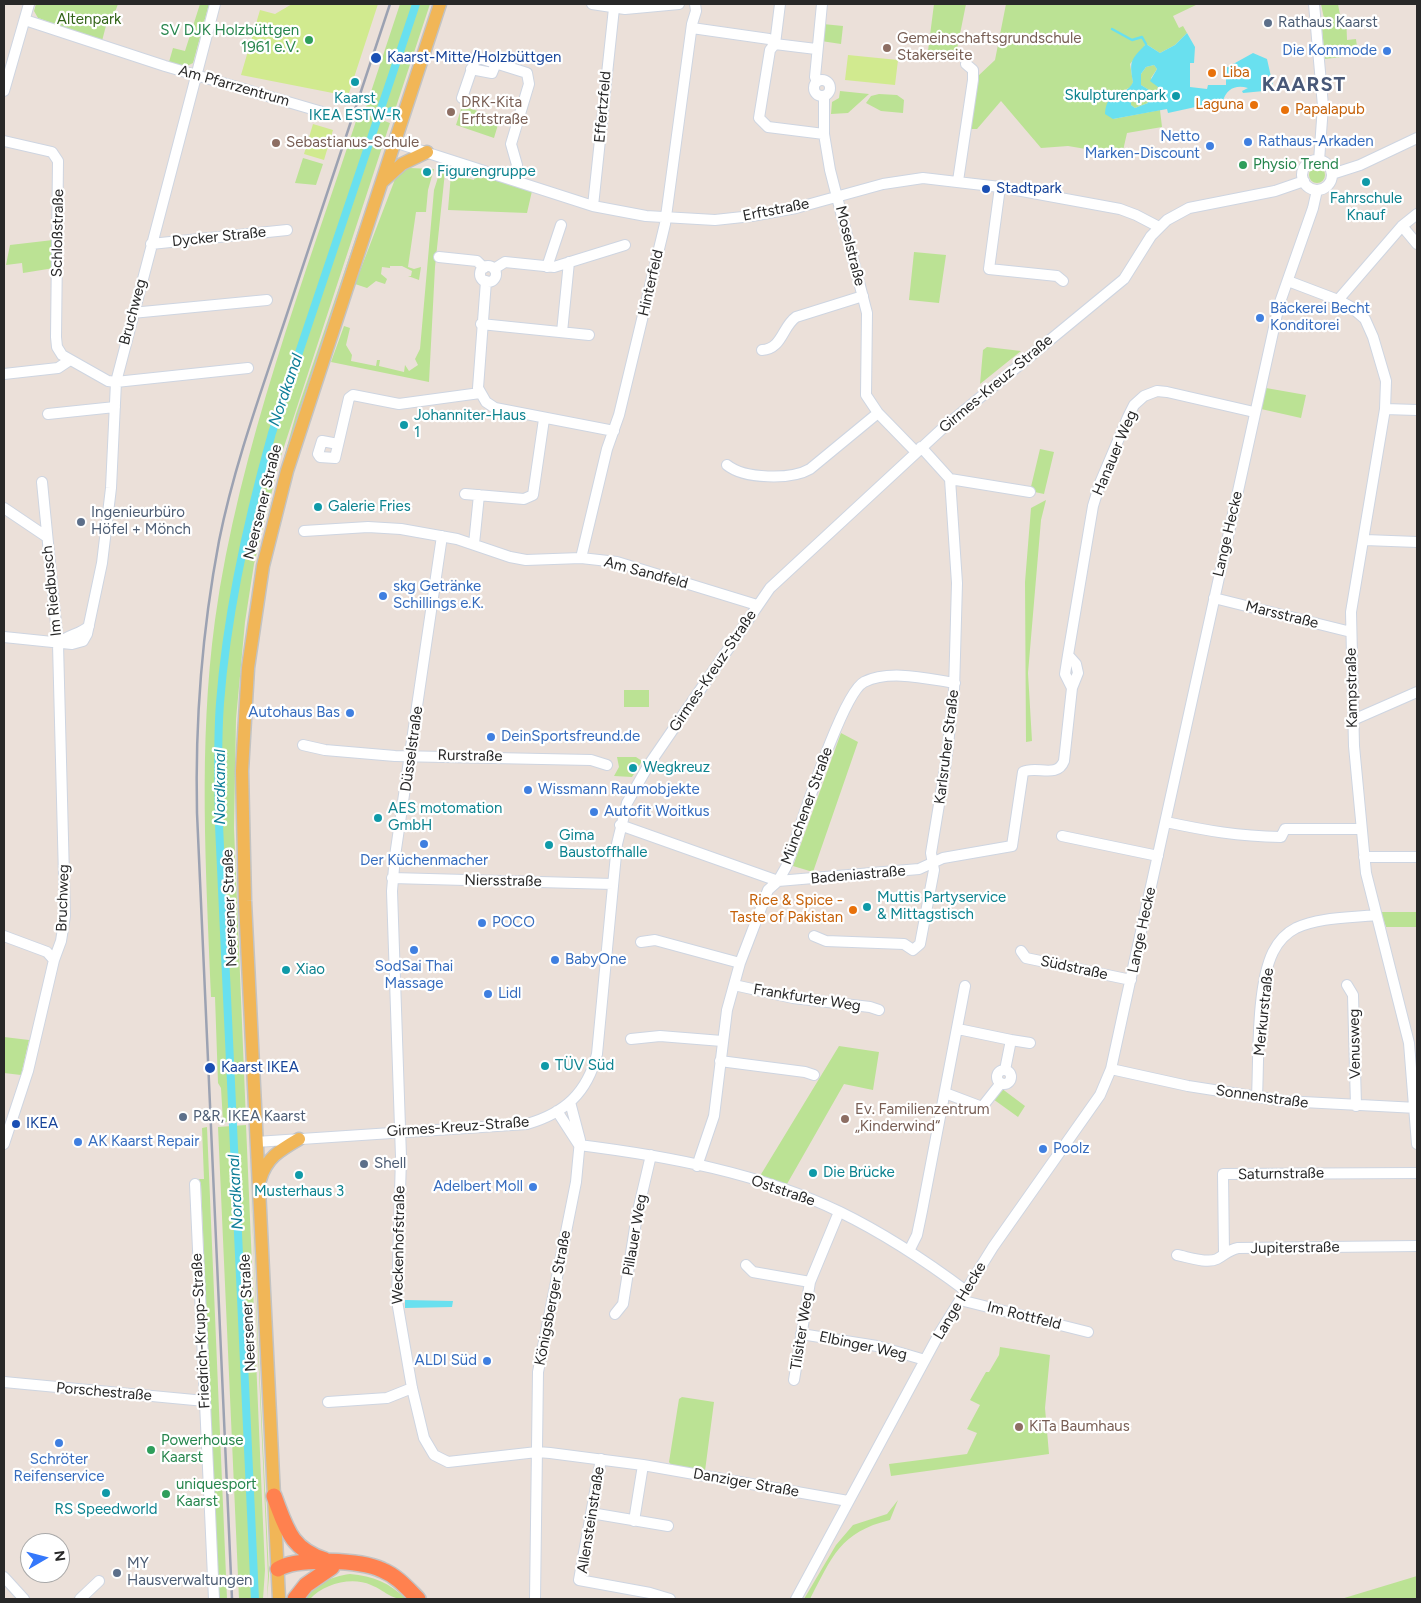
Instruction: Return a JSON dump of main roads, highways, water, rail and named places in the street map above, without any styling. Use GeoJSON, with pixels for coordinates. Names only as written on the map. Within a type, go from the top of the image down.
{"type":"FeatureCollection","features":[{"type":"Feature","properties":{"kind":"highway"},"geometry":{"type":"LineString","coordinates":[[274,1496],[286,1528],[297,1544],[310,1554],[332,1564]]}},
{"type":"Feature","properties":{"kind":"highway"},"geometry":{"type":"LineString","coordinates":[[278,1569],[291,1564],[367,1565],[391,1574],[418,1599]]}},
{"type":"Feature","properties":{"kind":"highway"},"geometry":{"type":"LineString","coordinates":[[296,1599],[306,1585],[332,1564]]}},
{"type":"Feature","properties":{"kind":"main road","name":"Neersener Straße"},"geometry":{"type":"LineString","coordinates":[[279,1599],[258,1187],[242,798],[244,719],[254,622],[263,566],[287,471],[440,4]]}},
{"type":"Feature","properties":{"kind":"main road"},"geometry":{"type":"LineString","coordinates":[[380,184],[402,164],[427,152]]}},
{"type":"Feature","properties":{"kind":"main road"},"geometry":{"type":"LineString","coordinates":[[258,1187],[266,1163],[298,1139]]}},
{"type":"Feature","properties":{"kind":"water"},"geometry":{"type":"Polygon","coordinates":[[[1187,33],[1195,47],[1194,63],[1190,63],[1190,87],[1207,89],[1208,85],[1226,85],[1226,68],[1253,53],[1267,59],[1274,90],[1243,93],[1242,91],[1248,88],[1236,87],[1226,93],[1223,101],[1168,113],[1167,109],[1113,119],[1105,114],[1106,106],[1112,97],[1125,91],[1133,82],[1132,61],[1146,44],[1160,53],[1175,45],[1187,33]],[[1154,65],[1146,67],[1141,74],[1141,85],[1149,90],[1156,99],[1158,87],[1150,81],[1157,69],[1154,65]],[[1133,93],[1131,95],[1131,105],[1135,108],[1148,103],[1145,96],[1133,93]]]}},
{"type":"Feature","properties":{"kind":"water"},"geometry":{"type":"Polygon","coordinates":[[[405,1300],[453,1301],[452,1307],[405,1308],[405,1300]]]}},
{"type":"Feature","properties":{"kind":"waterway","name":"Nordkanal"},"geometry":{"type":"LineString","coordinates":[[255,1599],[219,825],[218,733],[223,669],[246,533],[272,433],[416,4]]}},
{"type":"Feature","properties":{"kind":"waterway"},"geometry":{"type":"LineString","coordinates":[[1112,29],[1132,40],[1142,37],[1146,44]]}},
{"type":"Feature","properties":{"kind":"waterway"},"geometry":{"type":"LineString","coordinates":[[378,118],[391,111]]}},
{"type":"Feature","properties":{"kind":"railway"},"geometry":{"type":"LineString","coordinates":[[232,1599],[197,813],[197,745],[204,643],[219,541],[240,457],[390,4]]}},
{"type":"Feature","properties":{"kind":"place","name":"Rathaus Kaarst"},"geometry":{"type":"Point","coordinates":[1268,23]}},
{"type":"Feature","properties":{"kind":"place","name":"SV DJK Holzbüttgen 1961 e.V."},"geometry":{"type":"Point","coordinates":[309,40]}},
{"type":"Feature","properties":{"kind":"place","name":"Gemeinschaftsgrundschule Stakerseite"},"geometry":{"type":"Point","coordinates":[887,48]}},
{"type":"Feature","properties":{"kind":"place","name":"Die Kommode"},"geometry":{"type":"Point","coordinates":[1387,51]}},
{"type":"Feature","properties":{"kind":"place","name":"Kaarst-Mitte/Holzbüttgen"},"geometry":{"type":"Point","coordinates":[376,58]}},
{"type":"Feature","properties":{"kind":"place","name":"Liba"},"geometry":{"type":"Point","coordinates":[1212,73]}},
{"type":"Feature","properties":{"kind":"place","name":"Kaarst IKEA ESTW-R"},"geometry":{"type":"Point","coordinates":[355,82]}},
{"type":"Feature","properties":{"kind":"place","name":"Skulpturenpark"},"geometry":{"type":"Point","coordinates":[1176,96]}},
{"type":"Feature","properties":{"kind":"place","name":"Laguna"},"geometry":{"type":"Point","coordinates":[1254,105]}},
{"type":"Feature","properties":{"kind":"place","name":"Papalapub"},"geometry":{"type":"Point","coordinates":[1285,110]}},
{"type":"Feature","properties":{"kind":"place","name":"DRK-Kita Erftstraße"},"geometry":{"type":"Point","coordinates":[451,112]}},
{"type":"Feature","properties":{"kind":"place","name":"Rathaus-Arkaden"},"geometry":{"type":"Point","coordinates":[1248,142]}},
{"type":"Feature","properties":{"kind":"place","name":"Sebastianus-Schule"},"geometry":{"type":"Point","coordinates":[276,143]}},
{"type":"Feature","properties":{"kind":"place","name":"Netto Marken-Discount"},"geometry":{"type":"Point","coordinates":[1210,146]}},
{"type":"Feature","properties":{"kind":"place","name":"Physio Trend"},"geometry":{"type":"Point","coordinates":[1243,165]}},
{"type":"Feature","properties":{"kind":"place","name":"Figurengruppe"},"geometry":{"type":"Point","coordinates":[427,172]}},
{"type":"Feature","properties":{"kind":"place","name":"Fahrschule Knauf"},"geometry":{"type":"Point","coordinates":[1366,182]}},
{"type":"Feature","properties":{"kind":"place","name":"Stadtpark"},"geometry":{"type":"Point","coordinates":[986,189]}},
{"type":"Feature","properties":{"kind":"place","name":"Bäckerei Becht Konditorei"},"geometry":{"type":"Point","coordinates":[1260,318]}},
{"type":"Feature","properties":{"kind":"place","name":"Johanniter-Haus 1"},"geometry":{"type":"Point","coordinates":[404,425]}},
{"type":"Feature","properties":{"kind":"place","name":"Galerie Fries"},"geometry":{"type":"Point","coordinates":[318,507]}},
{"type":"Feature","properties":{"kind":"place","name":"Ingenieurbüro Höfel + Mönch"},"geometry":{"type":"Point","coordinates":[81,522]}},
{"type":"Feature","properties":{"kind":"place","name":"skg Getränke Schillings e.K."},"geometry":{"type":"Point","coordinates":[383,596]}},
{"type":"Feature","properties":{"kind":"place","name":"Autohaus Bas"},"geometry":{"type":"Point","coordinates":[350,713]}},
{"type":"Feature","properties":{"kind":"place","name":"DeinSportsfreund.de"},"geometry":{"type":"Point","coordinates":[491,737]}},
{"type":"Feature","properties":{"kind":"place","name":"Wegkreuz"},"geometry":{"type":"Point","coordinates":[633,768]}},
{"type":"Feature","properties":{"kind":"place","name":"Wissmann Raumobjekte"},"geometry":{"type":"Point","coordinates":[528,790]}},
{"type":"Feature","properties":{"kind":"place","name":"Autofit Woitkus"},"geometry":{"type":"Point","coordinates":[594,812]}},
{"type":"Feature","properties":{"kind":"place","name":"AES motomation GmbH"},"geometry":{"type":"Point","coordinates":[378,818]}},
{"type":"Feature","properties":{"kind":"place","name":"Der Küchenmacher"},"geometry":{"type":"Point","coordinates":[424,844]}},
{"type":"Feature","properties":{"kind":"place","name":"Gima Baustoffhalle"},"geometry":{"type":"Point","coordinates":[549,845]}},
{"type":"Feature","properties":{"kind":"place","name":"Muttis Partyservice & Mittagstisch"},"geometry":{"type":"Point","coordinates":[867,907]}},
{"type":"Feature","properties":{"kind":"place","name":"Rice & Spice - Taste of Pakistan"},"geometry":{"type":"Point","coordinates":[853,910]}},
{"type":"Feature","properties":{"kind":"place","name":"POCO"},"geometry":{"type":"Point","coordinates":[482,923]}},
{"type":"Feature","properties":{"kind":"place","name":"SodSai Thai Massage"},"geometry":{"type":"Point","coordinates":[414,950]}},
{"type":"Feature","properties":{"kind":"place","name":"BabyOne"},"geometry":{"type":"Point","coordinates":[555,960]}},
{"type":"Feature","properties":{"kind":"place","name":"Xiao"},"geometry":{"type":"Point","coordinates":[286,970]}},
{"type":"Feature","properties":{"kind":"place","name":"Lidl"},"geometry":{"type":"Point","coordinates":[488,994]}},
{"type":"Feature","properties":{"kind":"place","name":"TÜV Süd"},"geometry":{"type":"Point","coordinates":[545,1066]}},
{"type":"Feature","properties":{"kind":"place","name":"Kaarst IKEA"},"geometry":{"type":"Point","coordinates":[210,1068]}},
{"type":"Feature","properties":{"kind":"place","name":"P&R, IKEA Kaarst"},"geometry":{"type":"Point","coordinates":[183,1117]}},
{"type":"Feature","properties":{"kind":"place","name":"Ev. Familienzentrum „Kinderwind“"},"geometry":{"type":"Point","coordinates":[845,1119]}},
{"type":"Feature","properties":{"kind":"place","name":"IKEA"},"geometry":{"type":"Point","coordinates":[16,1124]}},
{"type":"Feature","properties":{"kind":"place","name":"AK Kaarst Repair"},"geometry":{"type":"Point","coordinates":[78,1142]}},
{"type":"Feature","properties":{"kind":"place","name":"Poolz"},"geometry":{"type":"Point","coordinates":[1043,1149]}},
{"type":"Feature","properties":{"kind":"place","name":"Shell"},"geometry":{"type":"Point","coordinates":[364,1164]}},
{"type":"Feature","properties":{"kind":"place","name":"Die Brücke"},"geometry":{"type":"Point","coordinates":[813,1173]}},
{"type":"Feature","properties":{"kind":"place","name":"Musterhaus 3"},"geometry":{"type":"Point","coordinates":[299,1175]}},
{"type":"Feature","properties":{"kind":"place","name":"Adelbert Moll"},"geometry":{"type":"Point","coordinates":[533,1187]}},
{"type":"Feature","properties":{"kind":"place","name":"ALDI Süd"},"geometry":{"type":"Point","coordinates":[487,1361]}},
{"type":"Feature","properties":{"kind":"place","name":"KiTa Baumhaus"},"geometry":{"type":"Point","coordinates":[1019,1427]}},
{"type":"Feature","properties":{"kind":"place","name":"Schröter Reifenservice"},"geometry":{"type":"Point","coordinates":[59,1443]}},
{"type":"Feature","properties":{"kind":"place","name":"Powerhouse Kaarst"},"geometry":{"type":"Point","coordinates":[151,1450]}},
{"type":"Feature","properties":{"kind":"place","name":"RS Speedworld"},"geometry":{"type":"Point","coordinates":[106,1493]}},
{"type":"Feature","properties":{"kind":"place","name":"uniquesport Kaarst"},"geometry":{"type":"Point","coordinates":[166,1494]}},
{"type":"Feature","properties":{"kind":"place","name":"MY Hausverwaltungen"},"geometry":{"type":"Point","coordinates":[117,1573]}},
{"type":"Feature","properties":{"kind":"district","name":"KAARST"},"geometry":{"type":"Point","coordinates":[1304,85]}},
{"type":"Feature","properties":{"kind":"park label","name":"Altenpark"},"geometry":{"type":"Point","coordinates":[89,20]}}]}
